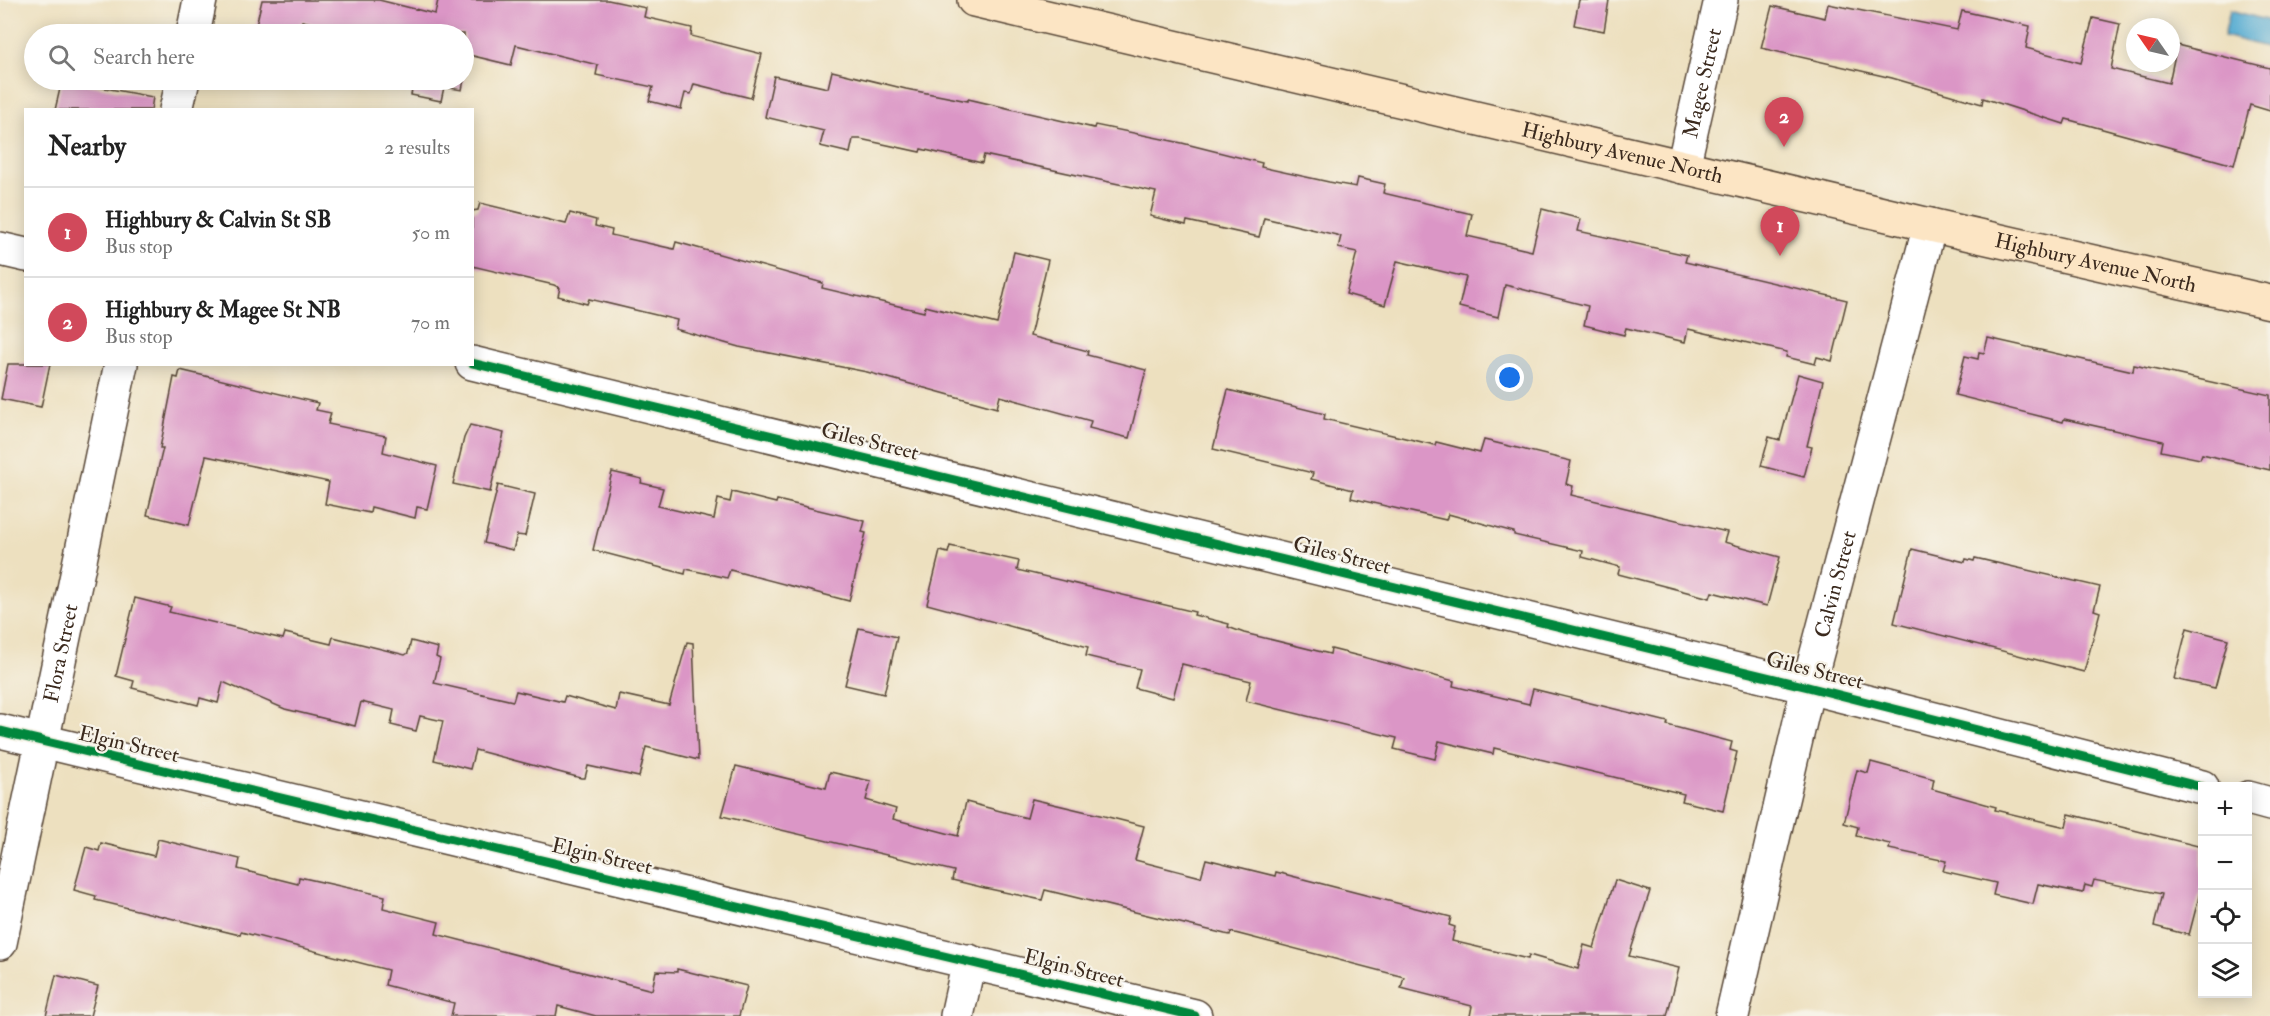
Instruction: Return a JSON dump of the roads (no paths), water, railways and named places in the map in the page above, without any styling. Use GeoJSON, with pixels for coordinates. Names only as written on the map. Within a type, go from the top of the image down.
{"type":"FeatureCollection","features":[{"type":"Feature","properties":{"kind":"main road","name":"Highbury Avenue North"},"geometry":{"type":"LineString","coordinates":[[974,0],[1930,225],[2270,302]]}},
{"type":"Feature","properties":{"kind":"street"},"geometry":{"type":"LineString","coordinates":[[194,24],[200,0]]}},
{"type":"Feature","properties":{"kind":"street","name":"Magee Street"},"geometry":{"type":"LineString","coordinates":[[1683,167],[1721,0]]}},
{"type":"Feature","properties":{"kind":"street"},"geometry":{"type":"LineString","coordinates":[[176,108],[181,90]]}},
{"type":"Feature","properties":{"kind":"street","name":"Calvin Street"},"geometry":{"type":"LineString","coordinates":[[1732,1016],[1808,687],[1930,225]]}},
{"type":"Feature","properties":{"kind":"street"},"geometry":{"type":"LineString","coordinates":[[0,249],[24,255]]}},
{"type":"Feature","properties":{"kind":"street","name":"Giles Street"},"geometry":{"type":"LineString","coordinates":[[474,363],[1808,687],[2198,786]]}},
{"type":"Feature","properties":{"kind":"street","name":"Flora Street"},"geometry":{"type":"LineString","coordinates":[[0,943],[44,742],[121,366]]}},
{"type":"Feature","properties":{"kind":"street","name":"Elgin Street"},"geometry":{"type":"LineString","coordinates":[[0,731],[1195,1016]]}},
{"type":"Feature","properties":{"kind":"street"},"geometry":{"type":"LineString","coordinates":[[2252,799],[2270,804]]}},
{"type":"Feature","properties":{"kind":"street"},"geometry":{"type":"LineString","coordinates":[[957,1016],[969,961]]}},
{"type":"Feature","properties":{"kind":"water"},"geometry":{"type":"Polygon","coordinates":[[[2230,10],[2270,21],[2270,48],[2224,36],[2230,10]]]}},
{"type":"Feature","properties":{"kind":"place","name":"Highbury & Magee St NB"},"geometry":{"type":"Point","coordinates":[1784,147]}},
{"type":"Feature","properties":{"kind":"place","name":"Highbury & Calvin St SB"},"geometry":{"type":"Point","coordinates":[1780,256]}}]}
